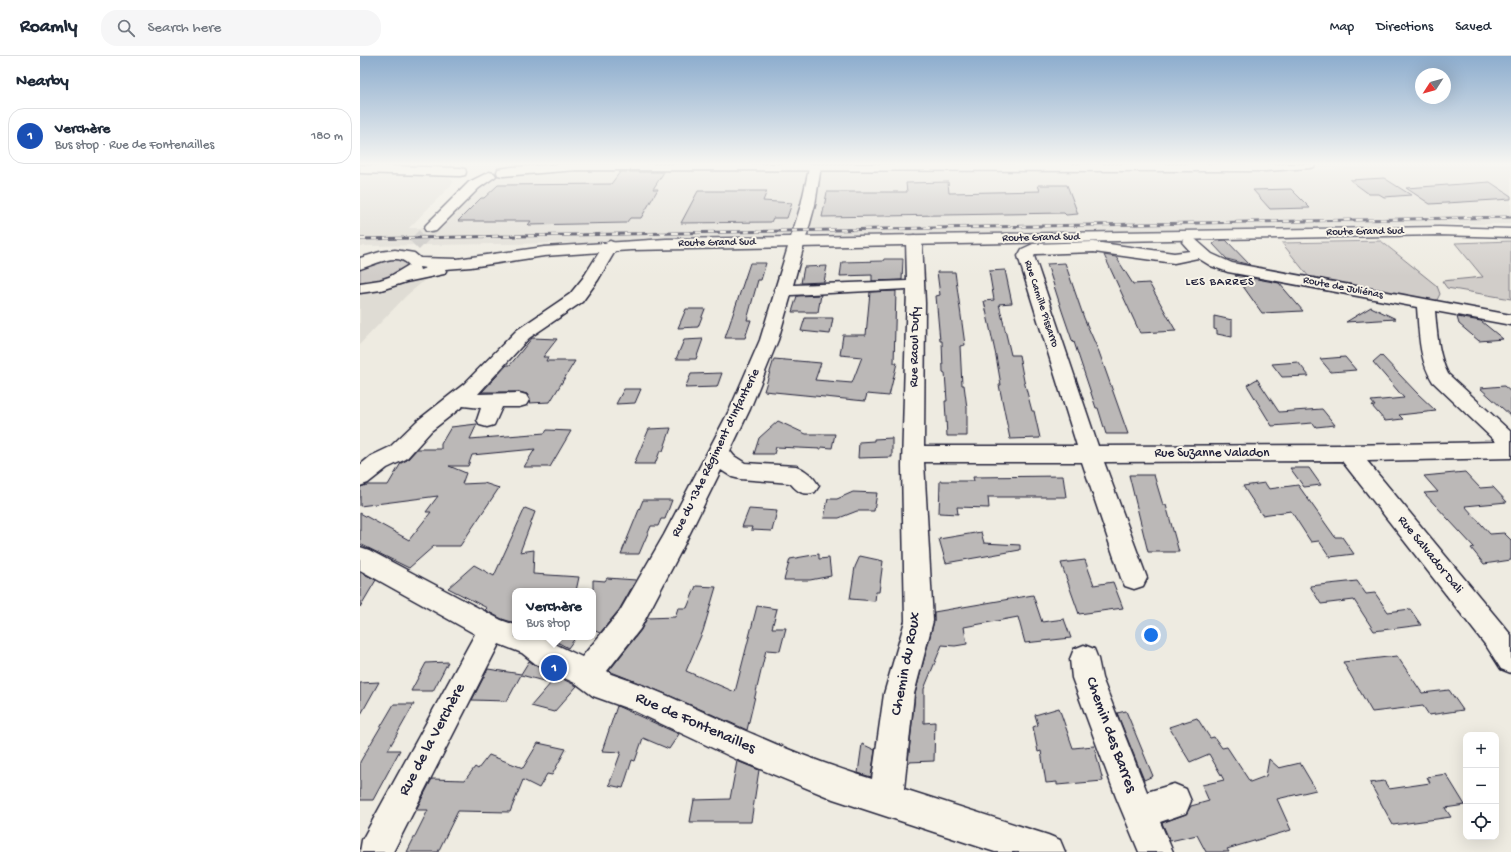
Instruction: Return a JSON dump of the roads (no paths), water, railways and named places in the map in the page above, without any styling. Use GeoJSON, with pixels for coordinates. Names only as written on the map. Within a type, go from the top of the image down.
{"type":"FeatureCollection","features":[{"type":"Feature","properties":{"kind":"street"},"geometry":{"type":"LineString","coordinates":[[416,228],[443,201]]}},
{"type":"Feature","properties":{"kind":"street"},"geometry":{"type":"LineString","coordinates":[[431,228],[458,201]]}},
{"type":"Feature","properties":{"kind":"street","name":"Rue du 134e Régiment d'Infanterie"},"geometry":{"type":"LineString","coordinates":[[587,674],[630,620],[719,453],[740,409],[769,340],[782,290],[809,201]]}},
{"type":"Feature","properties":{"kind":"street","name":"Route Grand Sud"},"geometry":{"type":"LineString","coordinates":[[366,261],[388,255],[408,252],[424,264],[452,263],[572,249],[666,244],[1439,231],[1511,233]]}},
{"type":"Feature","properties":{"kind":"street","name":"Route de Juliénas"},"geometry":{"type":"LineString","coordinates":[[1185,235],[1200,253],[1210,260],[1228,267],[1511,320]]}},
{"type":"Feature","properties":{"kind":"street","name":"Rue Raoul Dufy"},"geometry":{"type":"LineString","coordinates":[[913,454],[916,303],[914,240]]}},
{"type":"Feature","properties":{"kind":"street"},"geometry":{"type":"LineString","coordinates":[[360,477],[379,462],[398,453],[424,426],[460,399],[523,334],[576,298],[583,291],[610,246]]}},
{"type":"Feature","properties":{"kind":"street","name":"Rue Camille Pissarro"},"geometry":{"type":"LineString","coordinates":[[1090,453],[1043,312],[1026,256],[1027,252],[1033,249],[1044,248],[1094,247],[1174,258],[1186,257],[1200,253]]}},
{"type":"Feature","properties":{"kind":"street","name":"Route Grand Sud"},"geometry":{"type":"LineString","coordinates":[[360,288],[376,286],[400,278],[438,270],[572,249]]}},
{"type":"Feature","properties":{"kind":"street"},"geometry":{"type":"LineString","coordinates":[[400,278],[412,270],[408,252]]}},
{"type":"Feature","properties":{"kind":"street"},"geometry":{"type":"LineString","coordinates":[[782,290],[843,294],[904,285]]}},
{"type":"Feature","properties":{"kind":"street"},"geometry":{"type":"LineString","coordinates":[[1425,304],[1432,360],[1440,378],[1511,444]]}},
{"type":"Feature","properties":{"kind":"street"},"geometry":{"type":"LineString","coordinates":[[460,399],[473,401],[519,400]]}},
{"type":"Feature","properties":{"kind":"street"},"geometry":{"type":"LineString","coordinates":[[487,420],[494,400]]}},
{"type":"Feature","properties":{"kind":"street","name":"Rue Suzanne Valadon"},"geometry":{"type":"LineString","coordinates":[[913,454],[1348,453],[1511,450]]}},
{"type":"Feature","properties":{"kind":"street"},"geometry":{"type":"LineString","coordinates":[[719,453],[726,462],[740,471],[796,476],[807,486]]}},
{"type":"Feature","properties":{"kind":"street"},"geometry":{"type":"LineString","coordinates":[[1090,453],[1134,578]]}},
{"type":"Feature","properties":{"kind":"street","name":"Rue Salvador Dali"},"geometry":{"type":"LineString","coordinates":[[1348,453],[1496,638],[1511,659]]}},
{"type":"Feature","properties":{"kind":"street","name":"Chemin du Roux"},"geometry":{"type":"LineString","coordinates":[[886,801],[899,694],[919,621],[913,454]]}},
{"type":"Feature","properties":{"kind":"street","name":"Rue de Fontenailles"},"geometry":{"type":"LineString","coordinates":[[360,558],[492,629],[512,636]]}},
{"type":"Feature","properties":{"kind":"street","name":"Rue de la Verchère"},"geometry":{"type":"LineString","coordinates":[[374,852],[492,629]]}},
{"type":"Feature","properties":{"kind":"street","name":"Rue de Fontenailles"},"geometry":{"type":"LineString","coordinates":[[521,640],[532,644],[547,654],[587,674],[603,686],[637,697],[746,748],[833,783],[1048,852]]}},
{"type":"Feature","properties":{"kind":"street","name":"Chemin des Barres"},"geometry":{"type":"LineString","coordinates":[[1084,659],[1087,678],[1138,811],[1156,852]]}},
{"type":"Feature","properties":{"kind":"street"},"geometry":{"type":"LineString","coordinates":[[1138,811],[1174,801]]}},
{"type":"Feature","properties":{"kind":"tunnel"},"geometry":{"type":"LineString","coordinates":[[414,245],[431,228]]}},
{"type":"Feature","properties":{"kind":"railway"},"geometry":{"type":"LineString","coordinates":[[360,239],[1511,217]]}},
{"type":"Feature","properties":{"kind":"place","name":"Verchère"},"geometry":{"type":"Point","coordinates":[554,668]}},
{"type":"Feature","properties":{"kind":"district","name":"LES BARRES"},"geometry":{"type":"Point","coordinates":[1220,283]}}]}
